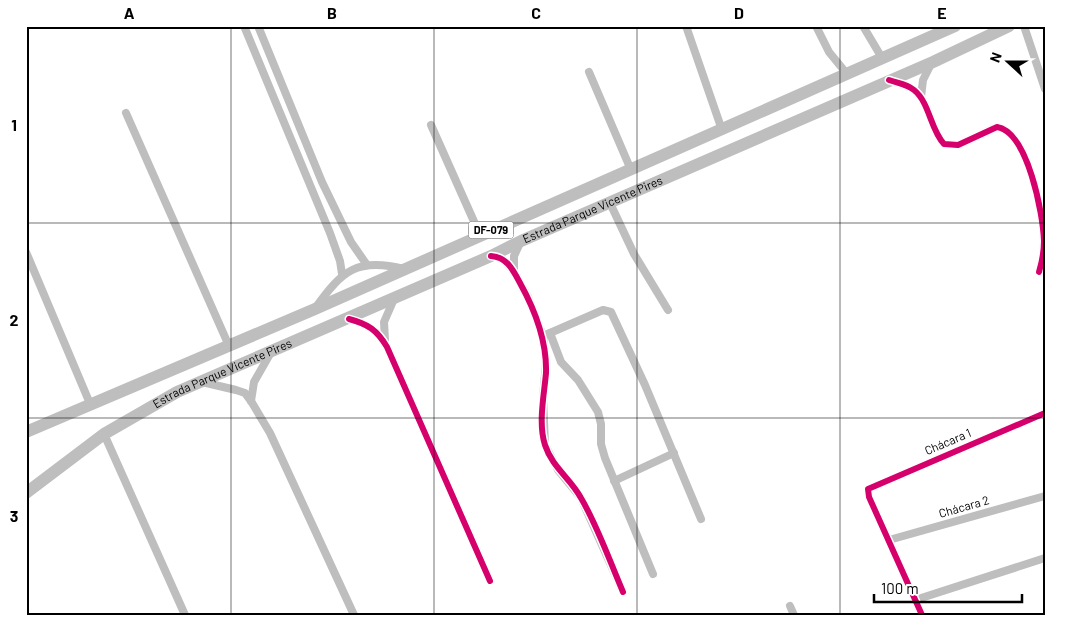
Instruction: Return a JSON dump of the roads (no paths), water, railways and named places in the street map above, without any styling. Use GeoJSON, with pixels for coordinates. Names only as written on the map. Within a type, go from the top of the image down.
{"type":"FeatureCollection","features":[{"type":"Feature","properties":{"kind":"main road","name":"Estrada Parque Vicente Pires"},"geometry":{"type":"LineString","coordinates":[[26,432],[91,406],[315,309],[956,26]]}},
{"type":"Feature","properties":{"kind":"main road","name":"Estrada Parque Vicente Pires"},"geometry":{"type":"LineString","coordinates":[[26,493],[104,434],[148,406],[270,354],[653,183],[933,62],[1009,26]]}},
{"type":"Feature","properties":{"kind":"main road"},"geometry":{"type":"LineString","coordinates":[[645,164],[647,173],[653,183]]}},
{"type":"Feature","properties":{"kind":"main road"},"geometry":{"type":"LineString","coordinates":[[625,172],[629,194]]}},
{"type":"Feature","properties":{"kind":"street"},"geometry":{"type":"LineString","coordinates":[[244,26],[312,186],[340,261],[342,274]]}},
{"type":"Feature","properties":{"kind":"street"},"geometry":{"type":"LineString","coordinates":[[258,26],[322,182],[358,254],[367,265]]}},
{"type":"Feature","properties":{"kind":"street"},"geometry":{"type":"LineString","coordinates":[[686,26],[722,130]]}},
{"type":"Feature","properties":{"kind":"street"},"geometry":{"type":"LineString","coordinates":[[816,26],[830,52],[847,74]]}},
{"type":"Feature","properties":{"kind":"street"},"geometry":{"type":"LineString","coordinates":[[863,26],[882,58]]}},
{"type":"Feature","properties":{"kind":"street"},"geometry":{"type":"LineString","coordinates":[[1024,26],[1045,89]]}},
{"type":"Feature","properties":{"kind":"street"},"geometry":{"type":"LineString","coordinates":[[921,97],[923,80],[933,62]]}},
{"type":"Feature","properties":{"kind":"street"},"geometry":{"type":"LineString","coordinates":[[589,72],[625,172]]}},
{"type":"Feature","properties":{"kind":"street"},"geometry":{"type":"LineString","coordinates":[[889,80],[906,85],[921,97],[938,138],[944,144],[958,145],[997,127],[1003,128],[1013,136],[1033,179],[1040,209],[1044,240],[1043,258],[1039,272]]}},
{"type":"Feature","properties":{"kind":"street"},"geometry":{"type":"LineString","coordinates":[[126,113],[229,346]]}},
{"type":"Feature","properties":{"kind":"street"},"geometry":{"type":"LineString","coordinates":[[283,119],[293,114]]}},
{"type":"Feature","properties":{"kind":"street"},"geometry":{"type":"LineString","coordinates":[[431,125],[480,235]]}},
{"type":"Feature","properties":{"kind":"street"},"geometry":{"type":"LineString","coordinates":[[312,186],[322,182]]}},
{"type":"Feature","properties":{"kind":"street"},"geometry":{"type":"LineString","coordinates":[[610,203],[634,254],[668,310]]}},
{"type":"Feature","properties":{"kind":"street"},"geometry":{"type":"LineString","coordinates":[[330,233],[343,226]]}},
{"type":"Feature","properties":{"kind":"street"},"geometry":{"type":"LineString","coordinates":[[514,272],[514,256],[521,241]]}},
{"type":"Feature","properties":{"kind":"street"},"geometry":{"type":"LineString","coordinates":[[26,252],[91,406]]}},
{"type":"Feature","properties":{"kind":"street"},"geometry":{"type":"LineString","coordinates":[[491,256],[502,258],[514,272],[562,362],[578,380],[598,412],[601,424],[601,444],[614,481],[653,574]]}},
{"type":"Feature","properties":{"kind":"street"},"geometry":{"type":"LineString","coordinates":[[315,309],[342,274],[367,265],[387,265],[404,269]]}},
{"type":"Feature","properties":{"kind":"street"},"geometry":{"type":"LineString","coordinates":[[387,347],[384,322],[394,299]]}},
{"type":"Feature","properties":{"kind":"street"},"geometry":{"type":"LineString","coordinates":[[546,335],[604,310],[611,312],[645,385],[701,518]]}},
{"type":"Feature","properties":{"kind":"street"},"geometry":{"type":"LineString","coordinates":[[349,319],[369,325],[387,347],[490,581]]}},
{"type":"Feature","properties":{"kind":"street"},"geometry":{"type":"LineString","coordinates":[[546,335],[543,398],[545,445],[558,470],[581,498],[623,592]]}},
{"type":"Feature","properties":{"kind":"street"},"geometry":{"type":"LineString","coordinates":[[251,401],[254,382],[270,354]]}},
{"type":"Feature","properties":{"kind":"street"},"geometry":{"type":"LineString","coordinates":[[202,382],[236,390],[245,394],[251,401],[270,433],[354,615]]}},
{"type":"Feature","properties":{"kind":"street","name":"Chácara 1"},"geometry":{"type":"LineString","coordinates":[[889,540],[868,497],[868,489],[1045,413]]}},
{"type":"Feature","properties":{"kind":"street"},"geometry":{"type":"LineString","coordinates":[[104,434],[185,615]]}},
{"type":"Feature","properties":{"kind":"street"},"geometry":{"type":"LineString","coordinates":[[614,481],[674,453]]}},
{"type":"Feature","properties":{"kind":"street","name":"Chácara 2"},"geometry":{"type":"LineString","coordinates":[[889,540],[1045,496]]}},
{"type":"Feature","properties":{"kind":"street"},"geometry":{"type":"LineString","coordinates":[[889,540],[922,615]]}},
{"type":"Feature","properties":{"kind":"street"},"geometry":{"type":"LineString","coordinates":[[915,600],[1045,558]]}},
{"type":"Feature","properties":{"kind":"street"},"geometry":{"type":"LineString","coordinates":[[790,606],[794,615]]}}]}
